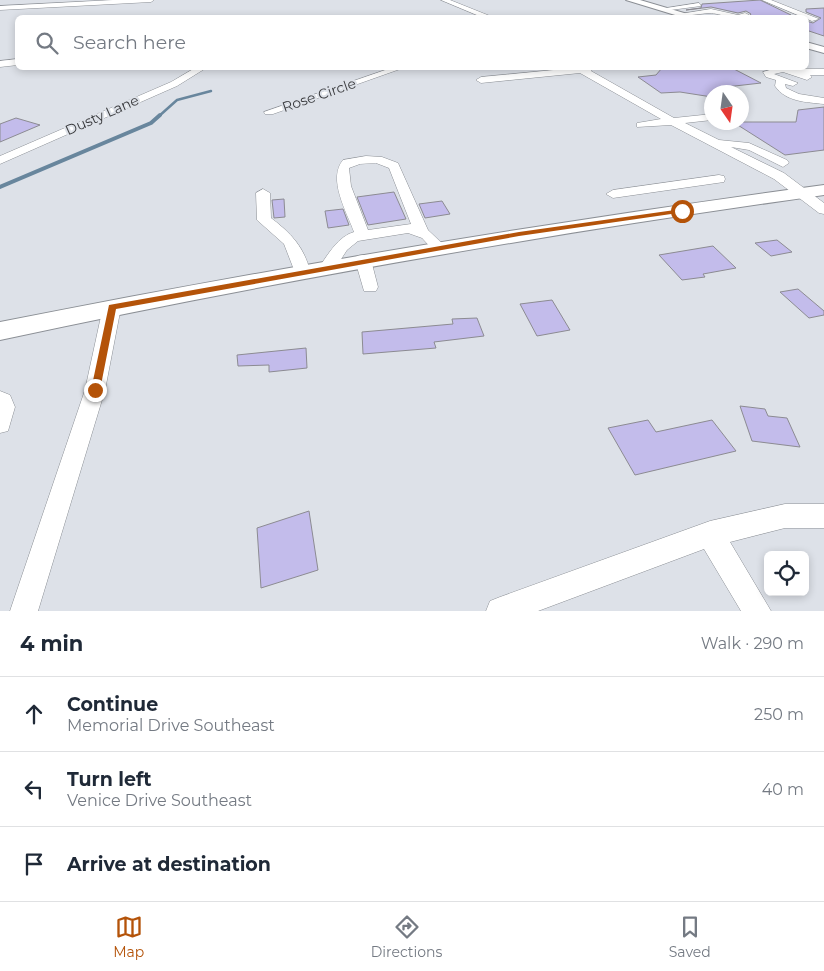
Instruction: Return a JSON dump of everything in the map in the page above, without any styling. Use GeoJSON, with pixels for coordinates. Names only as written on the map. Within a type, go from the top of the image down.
{"type":"FeatureCollection","features":[{"type":"Feature","properties":{"kind":"main road"},"geometry":{"type":"LineString","coordinates":[[630,0],[684,15]]}},
{"type":"Feature","properties":{"kind":"main road"},"geometry":{"type":"LineString","coordinates":[[809,47],[824,50]]}},
{"type":"Feature","properties":{"kind":"main road"},"geometry":{"type":"LineString","coordinates":[[0,331],[112,307],[363,260],[824,190]]}},
{"type":"Feature","properties":{"kind":"street"},"geometry":{"type":"LineString","coordinates":[[0,8],[151,0]]}},
{"type":"Feature","properties":{"kind":"street"},"geometry":{"type":"LineString","coordinates":[[444,0],[481,14]]}},
{"type":"Feature","properties":{"kind":"street"},"geometry":{"type":"LineString","coordinates":[[765,0],[807,15]]}},
{"type":"Feature","properties":{"kind":"street"},"geometry":{"type":"LineString","coordinates":[[86,10],[92,3]]}},
{"type":"Feature","properties":{"kind":"street"},"geometry":{"type":"LineString","coordinates":[[663,9],[702,5]]}},
{"type":"Feature","properties":{"kind":"street"},"geometry":{"type":"LineString","coordinates":[[692,15],[715,10],[731,15]]}},
{"type":"Feature","properties":{"kind":"street"},"geometry":{"type":"LineString","coordinates":[[474,15],[481,14]]}},
{"type":"Feature","properties":{"kind":"street"},"geometry":{"type":"LineString","coordinates":[[809,16],[815,18]]}},
{"type":"Feature","properties":{"kind":"street"},"geometry":{"type":"LineString","coordinates":[[809,20],[824,18]]}},
{"type":"Feature","properties":{"kind":"street"},"geometry":{"type":"LineString","coordinates":[[0,64],[15,62]]}},
{"type":"Feature","properties":{"kind":"street","name":"Dusty Lane"},"geometry":{"type":"LineString","coordinates":[[0,160],[174,84],[198,70]]}},
{"type":"Feature","properties":{"kind":"street","name":"Rose Circle"},"geometry":{"type":"LineString","coordinates":[[269,112],[392,70]]}},
{"type":"Feature","properties":{"kind":"street"},"geometry":{"type":"LineString","coordinates":[[481,80],[563,70]]}},
{"type":"Feature","properties":{"kind":"street"},"geometry":{"type":"LineString","coordinates":[[583,70],[672,121],[789,183],[799,193],[824,210]]}},
{"type":"Feature","properties":{"kind":"street"},"geometry":{"type":"LineString","coordinates":[[775,70],[768,72],[771,77],[792,82]]}},
{"type":"Feature","properties":{"kind":"street"},"geometry":{"type":"LineString","coordinates":[[782,70],[803,75],[824,74]]}},
{"type":"Feature","properties":{"kind":"street"},"geometry":{"type":"LineString","coordinates":[[781,80],[780,86],[788,94],[824,101]]}},
{"type":"Feature","properties":{"kind":"street"},"geometry":{"type":"LineString","coordinates":[[641,125],[704,118]]}},
{"type":"Feature","properties":{"kind":"street"},"geometry":{"type":"LineString","coordinates":[[718,144],[731,142],[747,144],[783,163],[799,167]]}},
{"type":"Feature","properties":{"kind":"street"},"geometry":{"type":"LineString","coordinates":[[362,235],[344,186],[343,168],[347,163],[372,158],[381,158],[394,166],[422,233]]}},
{"type":"Feature","properties":{"kind":"street"},"geometry":{"type":"LineString","coordinates":[[766,170],[783,163]]}},
{"type":"Feature","properties":{"kind":"street"},"geometry":{"type":"LineString","coordinates":[[613,194],[719,179]]}},
{"type":"Feature","properties":{"kind":"street"},"geometry":{"type":"LineString","coordinates":[[263,193],[264,220],[288,237],[300,261],[302,271]]}},
{"type":"Feature","properties":{"kind":"street"},"geometry":{"type":"LineString","coordinates":[[328,266],[342,247],[353,237],[362,235],[408,228],[427,235],[440,248]]}},
{"type":"Feature","properties":{"kind":"street"},"geometry":{"type":"LineString","coordinates":[[363,260],[370,287]]}},
{"type":"Feature","properties":{"kind":"street"},"geometry":{"type":"LineString","coordinates":[[24,611],[95,390],[112,307]]}},
{"type":"Feature","properties":{"kind":"street"},"geometry":{"type":"LineString","coordinates":[[0,400],[3,400],[4,407],[0,424]]}},
{"type":"Feature","properties":{"kind":"street"},"geometry":{"type":"LineString","coordinates":[[500,611],[710,534],[785,516],[824,516]]}},
{"type":"Feature","properties":{"kind":"street"},"geometry":{"type":"LineString","coordinates":[[710,534],[757,611]]}},
{"type":"Feature","properties":{"kind":"building"},"geometry":{"type":"Polygon","coordinates":[[[760,0],[791,15],[750,15],[746,11],[738,13],[711,7],[686,10],[701,8],[702,4],[760,0]]]}},
{"type":"Feature","properties":{"kind":"building"},"geometry":{"type":"Polygon","coordinates":[[[824,8],[824,36],[809,31],[809,22],[813,23],[821,18],[806,12],[806,9],[824,8]]]}},
{"type":"Feature","properties":{"kind":"building"},"geometry":{"type":"Polygon","coordinates":[[[660,70],[736,70],[761,83],[704,85],[704,96],[680,92],[661,93],[638,77],[656,75],[660,70]]]}},
{"type":"Feature","properties":{"kind":"building"},"geometry":{"type":"Polygon","coordinates":[[[824,107],[824,150],[785,155],[746,130],[749,130],[749,122],[796,122],[798,110],[824,107]]]}},
{"type":"Feature","properties":{"kind":"building"},"geometry":{"type":"Polygon","coordinates":[[[16,118],[40,125],[0,142],[0,124],[16,118]]]}},
{"type":"Feature","properties":{"kind":"building"},"geometry":{"type":"Polygon","coordinates":[[[394,192],[406,219],[368,225],[357,197],[394,192]]]}},
{"type":"Feature","properties":{"kind":"building"},"geometry":{"type":"Polygon","coordinates":[[[284,199],[285,217],[274,218],[272,200],[284,199]]]}},
{"type":"Feature","properties":{"kind":"building"},"geometry":{"type":"Polygon","coordinates":[[[442,201],[450,214],[425,218],[419,204],[442,201]]]}},
{"type":"Feature","properties":{"kind":"building"},"geometry":{"type":"Polygon","coordinates":[[[343,209],[349,225],[328,228],[325,211],[343,209]]]}},
{"type":"Feature","properties":{"kind":"building"},"geometry":{"type":"Polygon","coordinates":[[[777,240],[792,252],[771,256],[755,243],[777,240]]]}},
{"type":"Feature","properties":{"kind":"building"},"geometry":{"type":"Polygon","coordinates":[[[713,246],[736,268],[703,274],[705,277],[682,280],[659,255],[713,246]]]}},
{"type":"Feature","properties":{"kind":"building"},"geometry":{"type":"Polygon","coordinates":[[[798,289],[824,311],[824,315],[809,318],[780,292],[798,289]]]}},
{"type":"Feature","properties":{"kind":"building"},"geometry":{"type":"Polygon","coordinates":[[[552,300],[570,330],[537,336],[520,304],[552,300]]]}},
{"type":"Feature","properties":{"kind":"building"},"geometry":{"type":"Polygon","coordinates":[[[477,318],[484,336],[434,342],[436,348],[363,354],[362,332],[453,324],[452,319],[477,318]]]}},
{"type":"Feature","properties":{"kind":"building"},"geometry":{"type":"Polygon","coordinates":[[[306,348],[307,368],[269,372],[269,365],[238,366],[237,355],[306,348]]]}},
{"type":"Feature","properties":{"kind":"building"},"geometry":{"type":"Polygon","coordinates":[[[740,406],[765,409],[768,416],[787,418],[800,447],[752,441],[740,406]]]}},
{"type":"Feature","properties":{"kind":"building"},"geometry":{"type":"Polygon","coordinates":[[[648,420],[656,432],[712,420],[736,451],[635,475],[608,428],[648,420]]]}},
{"type":"Feature","properties":{"kind":"building"},"geometry":{"type":"Polygon","coordinates":[[[309,511],[318,570],[261,588],[257,528],[309,511]]]}},
{"type":"Feature","properties":{"kind":"waterway"},"geometry":{"type":"LineString","coordinates":[[158,117],[177,100],[211,91]]}},
{"type":"Feature","properties":{"kind":"waterway"},"geometry":{"type":"LineString","coordinates":[[0,187],[151,123],[160,115]]}},
{"type":"Feature","properties":{"kind":"route"},"geometry":{"type":"LineString","coordinates":[[95,390],[112,307],[328,266],[519,234],[682,211]]}}]}
